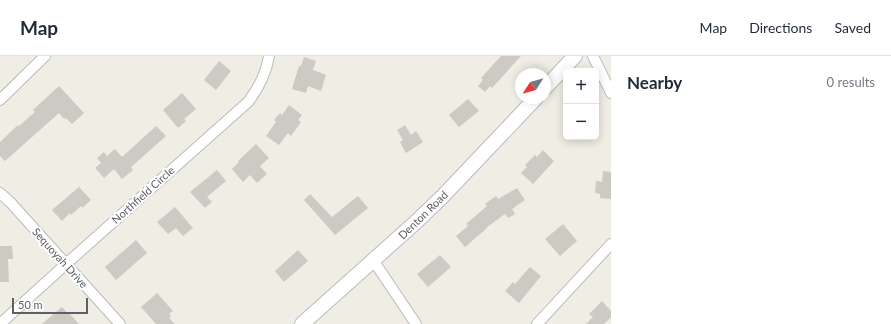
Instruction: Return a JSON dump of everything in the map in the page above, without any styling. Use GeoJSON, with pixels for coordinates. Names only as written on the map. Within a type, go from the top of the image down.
{"type":"FeatureCollection","features":[{"type":"Feature","properties":{"kind":"street"},"geometry":{"type":"LineString","coordinates":[[0,100],[45,56]]}},
{"type":"Feature","properties":{"kind":"street","name":"Northfield Circle"},"geometry":{"type":"LineString","coordinates":[[0,324],[248,102],[262,81],[269,56]]}},
{"type":"Feature","properties":{"kind":"street"},"geometry":{"type":"LineString","coordinates":[[551,82],[575,56]]}},
{"type":"Feature","properties":{"kind":"street"},"geometry":{"type":"LineString","coordinates":[[593,56],[611,93]]}},
{"type":"Feature","properties":{"kind":"street","name":"Denton Road"},"geometry":{"type":"LineString","coordinates":[[302,324],[442,197],[530,104]]}},
{"type":"Feature","properties":{"kind":"street","name":"Sequoyah Drive"},"geometry":{"type":"LineString","coordinates":[[0,193],[11,203],[120,324]]}},
{"type":"Feature","properties":{"kind":"street"},"geometry":{"type":"LineString","coordinates":[[537,324],[611,244]]}},
{"type":"Feature","properties":{"kind":"street"},"geometry":{"type":"LineString","coordinates":[[374,260],[416,324]]}},
{"type":"Feature","properties":{"kind":"building"},"geometry":{"type":"Polygon","coordinates":[[[501,56],[521,56],[492,88],[490,86],[485,92],[478,86],[483,80],[481,78],[501,56]]]}},
{"type":"Feature","properties":{"kind":"building"},"geometry":{"type":"Polygon","coordinates":[[[304,57],[316,61],[313,70],[326,75],[321,91],[308,86],[306,93],[292,89],[299,66],[301,66],[304,57]]]}},
{"type":"Feature","properties":{"kind":"building"},"geometry":{"type":"Polygon","coordinates":[[[219,61],[231,71],[216,90],[204,80],[219,61]]]}},
{"type":"Feature","properties":{"kind":"building"},"geometry":{"type":"Polygon","coordinates":[[[59,86],[84,113],[72,124],[66,118],[64,119],[59,113],[5,161],[0,156],[0,142],[35,112],[33,110],[59,86]]]}},
{"type":"Feature","properties":{"kind":"building"},"geometry":{"type":"Polygon","coordinates":[[[182,93],[196,109],[184,119],[186,121],[178,128],[163,110],[182,93]]]}},
{"type":"Feature","properties":{"kind":"building"},"geometry":{"type":"Polygon","coordinates":[[[468,99],[479,111],[459,127],[449,115],[468,99]]]}},
{"type":"Feature","properties":{"kind":"building"},"geometry":{"type":"Polygon","coordinates":[[[289,105],[302,115],[298,120],[301,122],[291,136],[288,133],[279,145],[266,136],[276,122],[274,120],[280,113],[282,115],[289,105]]]}},
{"type":"Feature","properties":{"kind":"building"},"geometry":{"type":"Polygon","coordinates":[[[405,125],[411,135],[416,131],[423,142],[406,153],[400,142],[403,140],[397,130],[405,125]]]}},
{"type":"Feature","properties":{"kind":"building"},"geometry":{"type":"Polygon","coordinates":[[[156,126],[166,136],[131,167],[133,170],[122,179],[114,169],[104,178],[95,168],[101,163],[97,158],[104,152],[107,156],[115,149],[122,157],[156,126]]]}},
{"type":"Feature","properties":{"kind":"building"},"geometry":{"type":"Polygon","coordinates":[[[256,144],[269,158],[260,166],[267,174],[257,183],[250,175],[243,182],[232,169],[239,162],[238,161],[256,144]]]}},
{"type":"Feature","properties":{"kind":"building"},"geometry":{"type":"Polygon","coordinates":[[[543,150],[554,161],[533,184],[521,173],[527,167],[525,165],[535,155],[537,157],[543,150]]]}},
{"type":"Feature","properties":{"kind":"building"},"geometry":{"type":"Polygon","coordinates":[[[217,170],[226,181],[207,197],[212,202],[205,208],[190,192],[217,170]]]}},
{"type":"Feature","properties":{"kind":"building"},"geometry":{"type":"Polygon","coordinates":[[[603,171],[611,172],[611,199],[600,198],[600,194],[595,193],[596,181],[602,182],[603,171]]]}},
{"type":"Feature","properties":{"kind":"building"},"geometry":{"type":"Polygon","coordinates":[[[79,187],[91,200],[71,215],[70,213],[62,221],[52,210],[79,187]]]}},
{"type":"Feature","properties":{"kind":"building"},"geometry":{"type":"Polygon","coordinates":[[[517,188],[525,200],[512,209],[515,214],[508,218],[505,214],[487,227],[465,247],[456,236],[468,226],[466,224],[487,206],[485,204],[496,196],[498,199],[517,188]]]}},
{"type":"Feature","properties":{"kind":"building"},"geometry":{"type":"Polygon","coordinates":[[[310,194],[332,217],[358,196],[368,208],[335,235],[304,200],[310,194]]]}},
{"type":"Feature","properties":{"kind":"building"},"geometry":{"type":"Polygon","coordinates":[[[175,207],[193,228],[183,236],[176,228],[168,234],[157,222],[175,207]]]}},
{"type":"Feature","properties":{"kind":"building"},"geometry":{"type":"Polygon","coordinates":[[[563,224],[577,241],[560,256],[545,239],[563,224]]]}},
{"type":"Feature","properties":{"kind":"building"},"geometry":{"type":"Polygon","coordinates":[[[136,240],[147,253],[116,280],[105,267],[136,240]]]}},
{"type":"Feature","properties":{"kind":"building"},"geometry":{"type":"Polygon","coordinates":[[[0,246],[12,246],[13,259],[8,259],[9,282],[0,282],[0,246]]]}},
{"type":"Feature","properties":{"kind":"building"},"geometry":{"type":"Polygon","coordinates":[[[298,250],[308,261],[284,282],[275,271],[298,250]]]}},
{"type":"Feature","properties":{"kind":"building"},"geometry":{"type":"Polygon","coordinates":[[[440,255],[451,267],[428,287],[417,274],[440,255]]]}},
{"type":"Feature","properties":{"kind":"building"},"geometry":{"type":"Polygon","coordinates":[[[530,267],[541,276],[519,303],[505,291],[513,282],[515,284],[530,267]]]}},
{"type":"Feature","properties":{"kind":"building"},"geometry":{"type":"Polygon","coordinates":[[[157,293],[173,311],[169,314],[171,316],[169,318],[175,324],[156,324],[141,307],[157,293]]]}},
{"type":"Feature","properties":{"kind":"building"},"geometry":{"type":"Polygon","coordinates":[[[602,301],[611,311],[611,317],[604,324],[586,324],[593,317],[589,314],[602,301]]]}},
{"type":"Feature","properties":{"kind":"building"},"geometry":{"type":"Polygon","coordinates":[[[62,307],[79,324],[42,324],[62,307]]]}}]}
